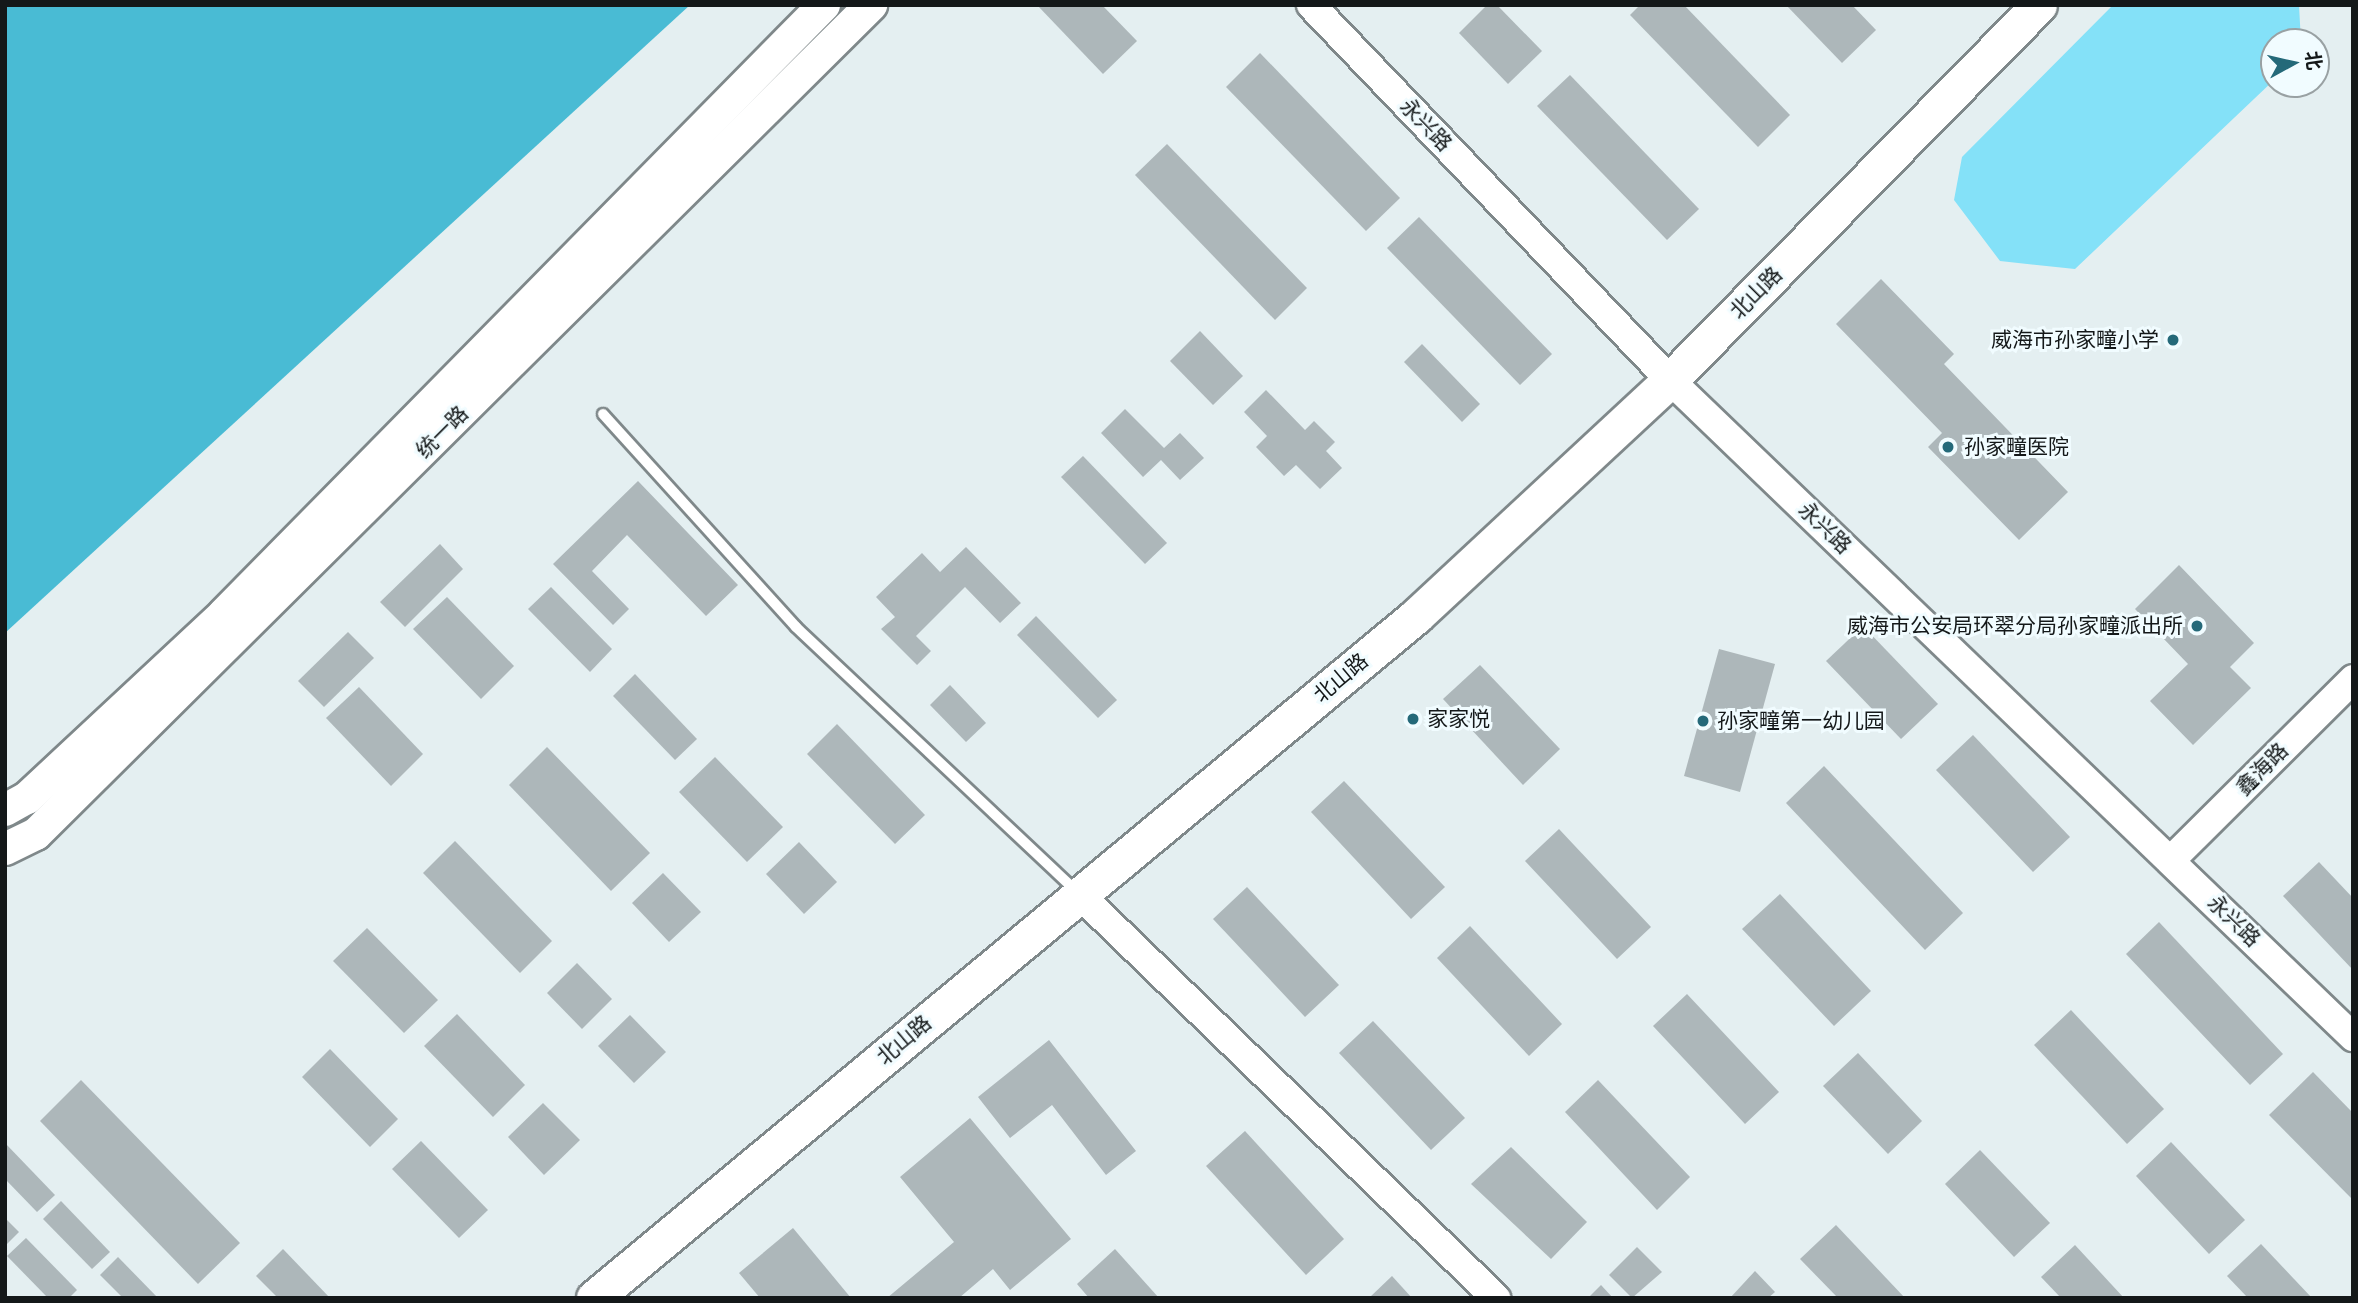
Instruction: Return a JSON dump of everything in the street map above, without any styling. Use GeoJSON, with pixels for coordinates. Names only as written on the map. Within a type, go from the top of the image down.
{"type":"FeatureCollection","features":[{"type":"Feature","properties":{"kind":"main road","name":"统一路"},"geometry":{"type":"LineString","coordinates":[[5,810],[27,798],[224,614],[824,5]]}},
{"type":"Feature","properties":{"kind":"main road","name":"统一路"},"geometry":{"type":"LineString","coordinates":[[5,849],[36,834],[871,5]]}},
{"type":"Feature","properties":{"kind":"main road","name":"北山路"},"geometry":{"type":"LineString","coordinates":[[594,1298],[1416,616],[1670,380],[2039,5]]}},
{"type":"Feature","properties":{"kind":"street","name":"永兴路"},"geometry":{"type":"LineString","coordinates":[[1311,5],[1670,380],[2353,1037]]}},
{"type":"Feature","properties":{"kind":"street","name":"鑫海路"},"geometry":{"type":"LineString","coordinates":[[2171,860],[2353,679]]}},
{"type":"Feature","properties":{"kind":"street"},"geometry":{"type":"LineString","coordinates":[[1079,894],[1496,1298]]}},
{"type":"Feature","properties":{"kind":"lane"},"geometry":{"type":"LineString","coordinates":[[603,414],[796,627],[1079,894]]}},
{"type":"Feature","properties":{"kind":"shaded area"},"geometry":{"type":"Polygon","coordinates":[[[5,5],[690,5],[5,633],[5,5]]]}},
{"type":"Feature","properties":{"kind":"shaded area"},"geometry":{"type":"Polygon","coordinates":[[[2113,5],[2299,5],[2300,28],[2260,28],[2260,93],[2075,269],[2000,261],[1954,200],[1962,157],[2113,5]]]}},
{"type":"Feature","properties":{"kind":"building"},"geometry":{"type":"Polygon","coordinates":[[[1037,5],[1102,5],[1137,41],[1103,74],[1037,5]]]}},
{"type":"Feature","properties":{"kind":"building"},"geometry":{"type":"Polygon","coordinates":[[[1487,5],[1497,5],[1542,51],[1508,84],[1459,33],[1487,5]]]}},
{"type":"Feature","properties":{"kind":"building"},"geometry":{"type":"Polygon","coordinates":[[[1640,5],[1684,5],[1790,115],[1758,147],[1630,15],[1640,5]]]}},
{"type":"Feature","properties":{"kind":"building"},"geometry":{"type":"Polygon","coordinates":[[[1786,5],[1852,5],[1876,30],[1842,63],[1786,5]]]}},
{"type":"Feature","properties":{"kind":"building"},"geometry":{"type":"Polygon","coordinates":[[[1260,53],[1400,198],[1366,231],[1226,87],[1260,53]]]}},
{"type":"Feature","properties":{"kind":"building"},"geometry":{"type":"Polygon","coordinates":[[[1570,75],[1699,209],[1667,240],[1537,106],[1570,75]]]}},
{"type":"Feature","properties":{"kind":"building"},"geometry":{"type":"Polygon","coordinates":[[[1167,144],[1307,288],[1275,320],[1135,175],[1167,144]]]}},
{"type":"Feature","properties":{"kind":"building"},"geometry":{"type":"Polygon","coordinates":[[[1419,217],[1552,354],[1520,385],[1387,248],[1419,217]]]}},
{"type":"Feature","properties":{"kind":"building"},"geometry":{"type":"Polygon","coordinates":[[[1881,279],[1954,354],[1944,364],[2068,492],[2019,540],[1928,447],[1942,433],[1836,324],[1881,279]]]}},
{"type":"Feature","properties":{"kind":"building"},"geometry":{"type":"Polygon","coordinates":[[[1200,331],[1243,376],[1213,405],[1170,361],[1200,331]]]}},
{"type":"Feature","properties":{"kind":"building"},"geometry":{"type":"Polygon","coordinates":[[[1422,344],[1480,404],[1462,422],[1404,362],[1422,344]]]}},
{"type":"Feature","properties":{"kind":"building"},"geometry":{"type":"Polygon","coordinates":[[[1266,390],[1305,430],[1314,421],[1335,442],[1326,451],[1342,468],[1320,489],[1296,465],[1284,476],[1256,447],[1267,436],[1244,412],[1266,390]]]}},
{"type":"Feature","properties":{"kind":"building"},"geometry":{"type":"Polygon","coordinates":[[[1125,409],[1164,448],[1180,433],[1204,458],[1180,480],[1161,460],[1143,477],[1101,433],[1125,409]]]}},
{"type":"Feature","properties":{"kind":"building"},"geometry":{"type":"Polygon","coordinates":[[[1083,456],[1167,543],[1145,564],[1061,477],[1083,456]]]}},
{"type":"Feature","properties":{"kind":"building"},"geometry":{"type":"Polygon","coordinates":[[[638,481],[738,585],[706,616],[627,535],[592,571],[629,609],[613,625],[553,564],[638,481]]]}},
{"type":"Feature","properties":{"kind":"building"},"geometry":{"type":"Polygon","coordinates":[[[440,544],[463,569],[405,627],[380,602],[440,544]]]}},
{"type":"Feature","properties":{"kind":"building"},"geometry":{"type":"Polygon","coordinates":[[[966,547],[1021,603],[1000,623],[965,587],[916,636],[931,651],[917,665],[881,629],[895,617],[876,597],[922,553],[940,572],[966,547]]]}},
{"type":"Feature","properties":{"kind":"building"},"geometry":{"type":"Polygon","coordinates":[[[2179,565],[2254,643],[2230,667],[2251,688],[2193,745],[2150,701],[2188,664],[2135,609],[2179,565]]]}},
{"type":"Feature","properties":{"kind":"building"},"geometry":{"type":"Polygon","coordinates":[[[551,587],[612,649],[590,672],[528,609],[551,587]]]}},
{"type":"Feature","properties":{"kind":"building"},"geometry":{"type":"Polygon","coordinates":[[[447,597],[514,666],[481,699],[413,629],[447,597]]]}},
{"type":"Feature","properties":{"kind":"building"},"geometry":{"type":"Polygon","coordinates":[[[1036,616],[1117,700],[1098,718],[1017,635],[1036,616]]]}},
{"type":"Feature","properties":{"kind":"building"},"geometry":{"type":"Polygon","coordinates":[[[1863,626],[1938,704],[1901,739],[1826,661],[1863,626]]]}},
{"type":"Feature","properties":{"kind":"building"},"geometry":{"type":"Polygon","coordinates":[[[348,632],[374,658],[324,707],[298,681],[348,632]]]}},
{"type":"Feature","properties":{"kind":"building"},"geometry":{"type":"Polygon","coordinates":[[[1719,649],[1775,664],[1740,792],[1684,776],[1719,649]]]}},
{"type":"Feature","properties":{"kind":"building"},"geometry":{"type":"Polygon","coordinates":[[[1480,665],[1560,749],[1523,785],[1443,699],[1480,665]]]}},
{"type":"Feature","properties":{"kind":"building"},"geometry":{"type":"Polygon","coordinates":[[[635,674],[697,739],[675,760],[613,696],[635,674]]]}},
{"type":"Feature","properties":{"kind":"building"},"geometry":{"type":"Polygon","coordinates":[[[950,685],[986,723],[966,742],[930,705],[950,685]]]}},
{"type":"Feature","properties":{"kind":"building"},"geometry":{"type":"Polygon","coordinates":[[[359,687],[423,754],[391,786],[326,718],[359,687]]]}},
{"type":"Feature","properties":{"kind":"building"},"geometry":{"type":"Polygon","coordinates":[[[837,724],[925,815],[895,844],[807,754],[837,724]]]}},
{"type":"Feature","properties":{"kind":"building"},"geometry":{"type":"Polygon","coordinates":[[[1973,735],[2070,837],[2033,872],[1936,770],[1973,735]]]}},
{"type":"Feature","properties":{"kind":"building"},"geometry":{"type":"Polygon","coordinates":[[[547,747],[650,853],[611,891],[509,785],[547,747]]]}},
{"type":"Feature","properties":{"kind":"building"},"geometry":{"type":"Polygon","coordinates":[[[715,757],[783,827],[747,862],[679,792],[715,757]]]}},
{"type":"Feature","properties":{"kind":"building"},"geometry":{"type":"Polygon","coordinates":[[[1824,766],[1963,913],[1925,950],[1786,803],[1824,766]]]}},
{"type":"Feature","properties":{"kind":"building"},"geometry":{"type":"Polygon","coordinates":[[[1344,781],[1445,887],[1411,919],[1311,812],[1344,781]]]}},
{"type":"Feature","properties":{"kind":"building"},"geometry":{"type":"Polygon","coordinates":[[[1559,829],[1651,927],[1617,959],[1525,861],[1559,829]]]}},
{"type":"Feature","properties":{"kind":"building"},"geometry":{"type":"Polygon","coordinates":[[[455,841],[552,941],[520,973],[423,873],[455,841]]]}},
{"type":"Feature","properties":{"kind":"building"},"geometry":{"type":"Polygon","coordinates":[[[799,842],[837,882],[804,914],[766,874],[799,842]]]}},
{"type":"Feature","properties":{"kind":"building"},"geometry":{"type":"Polygon","coordinates":[[[2319,862],[2353,898],[2353,970],[2283,896],[2319,862]]]}},
{"type":"Feature","properties":{"kind":"building"},"geometry":{"type":"Polygon","coordinates":[[[663,873],[701,912],[669,942],[632,903],[663,873]]]}},
{"type":"Feature","properties":{"kind":"building"},"geometry":{"type":"Polygon","coordinates":[[[1247,887],[1339,985],[1305,1017],[1213,919],[1247,887]]]}},
{"type":"Feature","properties":{"kind":"building"},"geometry":{"type":"Polygon","coordinates":[[[1780,894],[1871,991],[1834,1026],[1742,929],[1780,894]]]}},
{"type":"Feature","properties":{"kind":"building"},"geometry":{"type":"Polygon","coordinates":[[[2159,922],[2283,1054],[2250,1085],[2126,954],[2159,922]]]}},
{"type":"Feature","properties":{"kind":"building"},"geometry":{"type":"Polygon","coordinates":[[[1470,926],[1562,1024],[1529,1056],[1437,958],[1470,926]]]}},
{"type":"Feature","properties":{"kind":"building"},"geometry":{"type":"Polygon","coordinates":[[[367,928],[438,1000],[404,1033],[333,961],[367,928]]]}},
{"type":"Feature","properties":{"kind":"building"},"geometry":{"type":"Polygon","coordinates":[[[577,963],[612,999],[582,1029],[547,993],[577,963]]]}},
{"type":"Feature","properties":{"kind":"building"},"geometry":{"type":"Polygon","coordinates":[[[1687,994],[1779,1092],[1745,1124],[1653,1026],[1687,994]]]}},
{"type":"Feature","properties":{"kind":"building"},"geometry":{"type":"Polygon","coordinates":[[[2071,1010],[2164,1109],[2127,1144],[2034,1045],[2071,1010]]]}},
{"type":"Feature","properties":{"kind":"building"},"geometry":{"type":"Polygon","coordinates":[[[457,1014],[525,1085],[493,1117],[424,1046],[457,1014]]]}},
{"type":"Feature","properties":{"kind":"building"},"geometry":{"type":"Polygon","coordinates":[[[630,1015],[666,1052],[634,1083],[598,1046],[630,1015]]]}},
{"type":"Feature","properties":{"kind":"building"},"geometry":{"type":"Polygon","coordinates":[[[1373,1021],[1465,1118],[1431,1150],[1339,1053],[1373,1021]]]}},
{"type":"Feature","properties":{"kind":"building"},"geometry":{"type":"Polygon","coordinates":[[[1049,1040],[1136,1151],[1106,1175],[1052,1105],[1010,1138],[978,1097],[1049,1040]]]}},
{"type":"Feature","properties":{"kind":"building"},"geometry":{"type":"Polygon","coordinates":[[[330,1049],[398,1119],[370,1147],[302,1077],[330,1049]]]}},
{"type":"Feature","properties":{"kind":"building"},"geometry":{"type":"Polygon","coordinates":[[[1858,1053],[1922,1121],[1888,1154],[1823,1086],[1858,1053]]]}},
{"type":"Feature","properties":{"kind":"building"},"geometry":{"type":"Polygon","coordinates":[[[2313,1072],[2353,1113],[2353,1200],[2269,1115],[2313,1072]]]}},
{"type":"Feature","properties":{"kind":"building"},"geometry":{"type":"Polygon","coordinates":[[[81,1080],[240,1243],[198,1284],[40,1121],[81,1080]]]}},
{"type":"Feature","properties":{"kind":"building"},"geometry":{"type":"Polygon","coordinates":[[[1598,1080],[1690,1177],[1657,1210],[1565,1112],[1598,1080]]]}},
{"type":"Feature","properties":{"kind":"building"},"geometry":{"type":"Polygon","coordinates":[[[543,1103],[580,1140],[544,1175],[508,1137],[543,1103]]]}},
{"type":"Feature","properties":{"kind":"building"},"geometry":{"type":"Polygon","coordinates":[[[970,1118],[1071,1239],[1010,1290],[993,1269],[959,1298],[887,1298],[954,1242],[900,1177],[970,1118]]]}},
{"type":"Feature","properties":{"kind":"building"},"geometry":{"type":"Polygon","coordinates":[[[1245,1131],[1344,1239],[1306,1275],[1206,1166],[1245,1131]]]}},
{"type":"Feature","properties":{"kind":"building"},"geometry":{"type":"Polygon","coordinates":[[[421,1141],[488,1210],[459,1238],[392,1169],[421,1141]]]}},
{"type":"Feature","properties":{"kind":"building"},"geometry":{"type":"Polygon","coordinates":[[[2171,1142],[2245,1220],[2209,1254],[2136,1176],[2171,1142]]]}},
{"type":"Feature","properties":{"kind":"building"},"geometry":{"type":"Polygon","coordinates":[[[5,1143],[55,1195],[37,1212],[5,1179],[5,1143]]]}},
{"type":"Feature","properties":{"kind":"building"},"geometry":{"type":"Polygon","coordinates":[[[1511,1147],[1587,1222],[1551,1259],[1471,1184],[1511,1147]]]}},
{"type":"Feature","properties":{"kind":"building"},"geometry":{"type":"Polygon","coordinates":[[[1980,1150],[2050,1223],[2014,1257],[1945,1184],[1980,1150]]]}},
{"type":"Feature","properties":{"kind":"building"},"geometry":{"type":"Polygon","coordinates":[[[61,1201],[110,1252],[92,1269],[43,1219],[61,1201]]]}},
{"type":"Feature","properties":{"kind":"building"},"geometry":{"type":"Polygon","coordinates":[[[5,1218],[19,1232],[5,1246],[5,1218]]]}},
{"type":"Feature","properties":{"kind":"building"},"geometry":{"type":"Polygon","coordinates":[[[1836,1225],[1905,1298],[1838,1298],[1800,1259],[1836,1225]]]}},
{"type":"Feature","properties":{"kind":"building"},"geometry":{"type":"Polygon","coordinates":[[[793,1228],[851,1298],[760,1298],[739,1273],[793,1228]]]}},
{"type":"Feature","properties":{"kind":"building"},"geometry":{"type":"Polygon","coordinates":[[[26,1238],[77,1290],[69,1298],[48,1298],[7,1256],[26,1238]]]}},
{"type":"Feature","properties":{"kind":"building"},"geometry":{"type":"Polygon","coordinates":[[[2261,1244],[2312,1298],[2248,1298],[2227,1276],[2261,1244]]]}},
{"type":"Feature","properties":{"kind":"building"},"geometry":{"type":"Polygon","coordinates":[[[2075,1245],[2124,1298],[2061,1298],[2041,1277],[2075,1245]]]}},
{"type":"Feature","properties":{"kind":"building"},"geometry":{"type":"Polygon","coordinates":[[[1637,1247],[1662,1272],[1632,1298],[1609,1275],[1637,1247]]]}},
{"type":"Feature","properties":{"kind":"building"},"geometry":{"type":"Polygon","coordinates":[[[283,1249],[330,1298],[278,1298],[256,1276],[283,1249]]]}},
{"type":"Feature","properties":{"kind":"building"},"geometry":{"type":"Polygon","coordinates":[[[1115,1249],[1159,1298],[1089,1298],[1077,1284],[1115,1249]]]}},
{"type":"Feature","properties":{"kind":"building"},"geometry":{"type":"Polygon","coordinates":[[[118,1257],[158,1298],[123,1298],[100,1275],[118,1257]]]}},
{"type":"Feature","properties":{"kind":"building"},"geometry":{"type":"Polygon","coordinates":[[[1755,1271],[1775,1292],[1768,1298],[1730,1298],[1755,1271]]]}},
{"type":"Feature","properties":{"kind":"building"},"geometry":{"type":"Polygon","coordinates":[[[1392,1276],[1412,1298],[1369,1298],[1392,1276]]]}},
{"type":"Feature","properties":{"kind":"building"},"geometry":{"type":"Polygon","coordinates":[[[1601,1285],[1613,1298],[1588,1298],[1601,1285]]]}},
{"type":"Feature","properties":{"kind":"place","name":"威海市孙家疃小学"},"geometry":{"type":"Point","coordinates":[2173,340]}},
{"type":"Feature","properties":{"kind":"place","name":"孙家疃医院"},"geometry":{"type":"Point","coordinates":[1948,447]}},
{"type":"Feature","properties":{"kind":"place","name":"威海市公安局环翠分局孙家疃派出所"},"geometry":{"type":"Point","coordinates":[2197,626]}},
{"type":"Feature","properties":{"kind":"place","name":"家家悦"},"geometry":{"type":"Point","coordinates":[1413,719]}},
{"type":"Feature","properties":{"kind":"place","name":"孙家疃第一幼儿园"},"geometry":{"type":"Point","coordinates":[1703,721]}}]}
